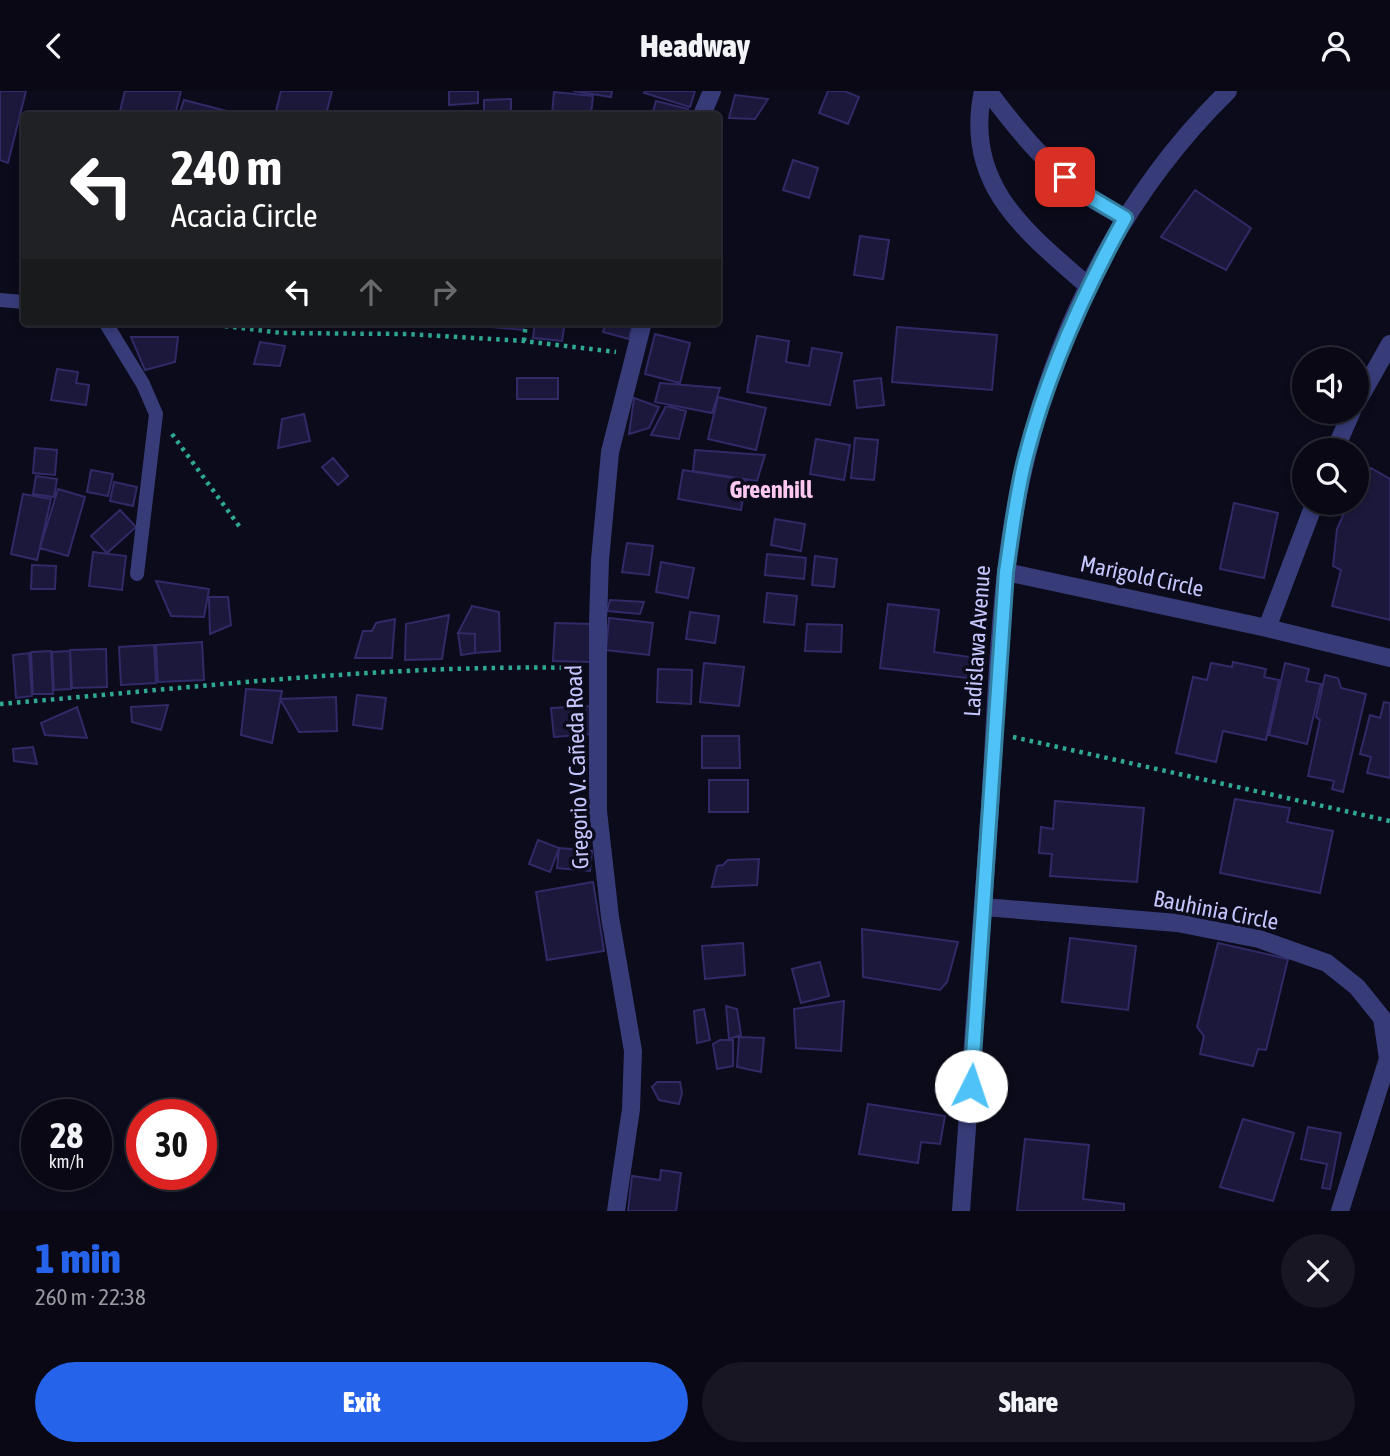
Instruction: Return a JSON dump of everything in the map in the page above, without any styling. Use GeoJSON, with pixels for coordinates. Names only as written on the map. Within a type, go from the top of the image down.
{"type":"FeatureCollection","features":[{"type":"Feature","properties":{"kind":"street"},"geometry":{"type":"LineString","coordinates":[[703,112],[712,91]]}},
{"type":"Feature","properties":{"kind":"street"},"geometry":{"type":"LineString","coordinates":[[983,91],[978,113],[979,146],[992,185],[1028,234],[1088,286]]}},
{"type":"Feature","properties":{"kind":"street"},"geometry":{"type":"LineString","coordinates":[[989,91],[1046,162],[1083,193],[1125,218]]}},
{"type":"Feature","properties":{"kind":"street","name":"Ladislawa Avenue"},"geometry":{"type":"LineString","coordinates":[[961,1211],[1006,572],[1026,458],[1042,401],[1065,338],[1088,286],[1125,218],[1183,141],[1228,91]]}},
{"type":"Feature","properties":{"kind":"street","name":"Gregorio V. Cañeda Road"},"geometry":{"type":"LineString","coordinates":[[616,1211],[631,1109],[634,1061],[598,811],[597,669],[600,560],[610,452],[642,326]]}},
{"type":"Feature","properties":{"kind":"street"},"geometry":{"type":"LineString","coordinates":[[1369,381],[1390,344]]}},
{"type":"Feature","properties":{"kind":"street"},"geometry":{"type":"LineString","coordinates":[[1267,628],[1310,515]]}},
{"type":"Feature","properties":{"kind":"street","name":"Marigold Circle"},"geometry":{"type":"LineString","coordinates":[[1006,572],[1267,628],[1390,658]]}},
{"type":"Feature","properties":{"kind":"street","name":"Bauhinia Circle"},"geometry":{"type":"LineString","coordinates":[[984,907],[1177,923],[1259,939],[1327,963],[1357,987],[1382,1019],[1388,1059],[1340,1211]]}},
{"type":"Feature","properties":{"kind":"lane"},"geometry":{"type":"LineString","coordinates":[[0,300],[21,302]]}},
{"type":"Feature","properties":{"kind":"lane"},"geometry":{"type":"LineString","coordinates":[[107,326],[143,384],[156,414],[137,574]]}},
{"type":"Feature","properties":{"kind":"path"},"geometry":{"type":"LineString","coordinates":[[224,326],[282,333],[407,334],[524,341],[634,355]]}},
{"type":"Feature","properties":{"kind":"path"},"geometry":{"type":"LineString","coordinates":[[524,341],[526,326]]}},
{"type":"Feature","properties":{"kind":"path"},"geometry":{"type":"LineString","coordinates":[[156,414],[242,530]]}},
{"type":"Feature","properties":{"kind":"path"},"geometry":{"type":"LineString","coordinates":[[0,704],[439,668],[597,669]]}},
{"type":"Feature","properties":{"kind":"path"},"geometry":{"type":"LineString","coordinates":[[995,733],[1390,821]]}},
{"type":"Feature","properties":{"kind":"building"},"geometry":{"type":"Polygon","coordinates":[[[0,91],[26,91],[8,163],[0,160],[0,91]]]}},
{"type":"Feature","properties":{"kind":"building"},"geometry":{"type":"Polygon","coordinates":[[[125,91],[181,91],[176,112],[120,112],[125,91]]]}},
{"type":"Feature","properties":{"kind":"building"},"geometry":{"type":"Polygon","coordinates":[[[281,91],[332,91],[327,112],[276,112],[281,91]]]}},
{"type":"Feature","properties":{"kind":"building"},"geometry":{"type":"Polygon","coordinates":[[[449,91],[478,91],[478,103],[449,105],[449,91]]]}},
{"type":"Feature","properties":{"kind":"building"},"geometry":{"type":"Polygon","coordinates":[[[573,91],[612,91],[611,97],[573,91]]]}},
{"type":"Feature","properties":{"kind":"building"},"geometry":{"type":"Polygon","coordinates":[[[695,91],[690,107],[644,93],[695,91]]]}},
{"type":"Feature","properties":{"kind":"building"},"geometry":{"type":"Polygon","coordinates":[[[828,91],[844,91],[859,97],[848,124],[819,113],[828,91]]]}},
{"type":"Feature","properties":{"kind":"building"},"geometry":{"type":"Polygon","coordinates":[[[554,92],[593,96],[591,112],[552,112],[554,92]]]}},
{"type":"Feature","properties":{"kind":"building"},"geometry":{"type":"Polygon","coordinates":[[[735,95],[768,99],[755,119],[729,118],[735,95]]]}},
{"type":"Feature","properties":{"kind":"building"},"geometry":{"type":"Polygon","coordinates":[[[511,99],[511,112],[484,112],[484,100],[511,99]]]}},
{"type":"Feature","properties":{"kind":"building"},"geometry":{"type":"Polygon","coordinates":[[[184,100],[230,112],[180,112],[184,100]]]}},
{"type":"Feature","properties":{"kind":"building"},"geometry":{"type":"Polygon","coordinates":[[[656,101],[688,109],[688,112],[653,112],[656,101]]]}},
{"type":"Feature","properties":{"kind":"building"},"geometry":{"type":"Polygon","coordinates":[[[793,160],[818,168],[809,198],[783,190],[793,160]]]}},
{"type":"Feature","properties":{"kind":"building"},"geometry":{"type":"Polygon","coordinates":[[[1195,190],[1251,228],[1226,270],[1161,237],[1195,190]]]}},
{"type":"Feature","properties":{"kind":"building"},"geometry":{"type":"Polygon","coordinates":[[[860,236],[889,240],[883,279],[854,275],[860,236]]]}},
{"type":"Feature","properties":{"kind":"building"},"geometry":{"type":"Polygon","coordinates":[[[480,326],[524,326],[523,330],[480,326]]]}},
{"type":"Feature","properties":{"kind":"building"},"geometry":{"type":"Polygon","coordinates":[[[534,326],[564,326],[562,341],[533,338],[534,326]]]}},
{"type":"Feature","properties":{"kind":"building"},"geometry":{"type":"Polygon","coordinates":[[[605,326],[632,326],[629,339],[603,332],[605,326]]]}},
{"type":"Feature","properties":{"kind":"building"},"geometry":{"type":"Polygon","coordinates":[[[897,327],[997,335],[992,390],[892,382],[897,327]]]}},
{"type":"Feature","properties":{"kind":"building"},"geometry":{"type":"Polygon","coordinates":[[[655,334],[690,343],[680,383],[645,374],[655,334]]]}},
{"type":"Feature","properties":{"kind":"building"},"geometry":{"type":"Polygon","coordinates":[[[757,336],[789,341],[786,362],[809,366],[812,348],[842,353],[830,405],[747,392],[757,336]]]}},
{"type":"Feature","properties":{"kind":"building"},"geometry":{"type":"Polygon","coordinates":[[[131,337],[178,337],[175,362],[145,370],[131,337]]]}},
{"type":"Feature","properties":{"kind":"building"},"geometry":{"type":"Polygon","coordinates":[[[260,342],[285,346],[280,366],[254,364],[260,342]]]}},
{"type":"Feature","properties":{"kind":"building"},"geometry":{"type":"Polygon","coordinates":[[[57,369],[78,372],[76,383],[89,385],[86,405],[51,400],[57,369]]]}},
{"type":"Feature","properties":{"kind":"building"},"geometry":{"type":"Polygon","coordinates":[[[517,378],[558,378],[558,399],[517,399],[517,378]]]}},
{"type":"Feature","properties":{"kind":"building"},"geometry":{"type":"Polygon","coordinates":[[[881,378],[884,405],[857,408],[854,381],[881,378]]]}},
{"type":"Feature","properties":{"kind":"building"},"geometry":{"type":"Polygon","coordinates":[[[660,383],[720,388],[712,413],[655,402],[660,383]]]}},
{"type":"Feature","properties":{"kind":"building"},"geometry":{"type":"Polygon","coordinates":[[[718,397],[766,408],[756,450],[708,439],[718,397]]]}},
{"type":"Feature","properties":{"kind":"building"},"geometry":{"type":"Polygon","coordinates":[[[634,398],[659,407],[649,428],[629,434],[634,398]]]}},
{"type":"Feature","properties":{"kind":"building"},"geometry":{"type":"Polygon","coordinates":[[[666,406],[686,411],[679,439],[651,435],[666,406]]]}},
{"type":"Feature","properties":{"kind":"building"},"geometry":{"type":"Polygon","coordinates":[[[304,414],[310,441],[278,448],[282,419],[304,414]]]}},
{"type":"Feature","properties":{"kind":"building"},"geometry":{"type":"Polygon","coordinates":[[[855,438],[878,440],[874,480],[851,478],[855,438]]]}},
{"type":"Feature","properties":{"kind":"building"},"geometry":{"type":"Polygon","coordinates":[[[816,439],[850,445],[844,480],[810,474],[816,439]]]}},
{"type":"Feature","properties":{"kind":"building"},"geometry":{"type":"Polygon","coordinates":[[[35,448],[57,450],[55,475],[33,473],[35,448]]]}},
{"type":"Feature","properties":{"kind":"building"},"geometry":{"type":"Polygon","coordinates":[[[695,450],[765,455],[757,481],[693,471],[695,450]]]}},
{"type":"Feature","properties":{"kind":"building"},"geometry":{"type":"Polygon","coordinates":[[[333,458],[348,476],[338,485],[322,467],[333,458]]]}},
{"type":"Feature","properties":{"kind":"building"},"geometry":{"type":"Polygon","coordinates":[[[1371,468],[1390,479],[1390,620],[1332,606],[1341,570],[1333,566],[1337,529],[1343,515],[1369,515],[1371,468]]]}},
{"type":"Feature","properties":{"kind":"building"},"geometry":{"type":"Polygon","coordinates":[[[91,470],[113,474],[108,496],[87,492],[91,470]]]}},
{"type":"Feature","properties":{"kind":"building"},"geometry":{"type":"Polygon","coordinates":[[[683,470],[746,480],[741,510],[678,499],[683,470]]]}},
{"type":"Feature","properties":{"kind":"building"},"geometry":{"type":"Polygon","coordinates":[[[36,476],[57,479],[54,497],[33,494],[36,476]]]}},
{"type":"Feature","properties":{"kind":"building"},"geometry":{"type":"Polygon","coordinates":[[[114,482],[137,487],[133,506],[110,501],[114,482]]]}},
{"type":"Feature","properties":{"kind":"building"},"geometry":{"type":"Polygon","coordinates":[[[58,489],[85,497],[68,556],[40,548],[58,489]]]}},
{"type":"Feature","properties":{"kind":"building"},"geometry":{"type":"Polygon","coordinates":[[[23,494],[51,499],[37,560],[11,554],[23,494]]]}},
{"type":"Feature","properties":{"kind":"building"},"geometry":{"type":"Polygon","coordinates":[[[1234,503],[1278,513],[1264,578],[1220,569],[1234,503]]]}},
{"type":"Feature","properties":{"kind":"building"},"geometry":{"type":"Polygon","coordinates":[[[120,510],[136,527],[107,553],[91,536],[120,510]]]}},
{"type":"Feature","properties":{"kind":"building"},"geometry":{"type":"Polygon","coordinates":[[[775,519],[805,524],[801,551],[771,545],[775,519]]]}},
{"type":"Feature","properties":{"kind":"building"},"geometry":{"type":"Polygon","coordinates":[[[627,543],[653,546],[649,575],[622,572],[627,543]]]}},
{"type":"Feature","properties":{"kind":"building"},"geometry":{"type":"Polygon","coordinates":[[[93,552],[126,556],[122,590],[89,586],[93,552]]]}},
{"type":"Feature","properties":{"kind":"building"},"geometry":{"type":"Polygon","coordinates":[[[767,554],[806,558],[804,579],[765,575],[767,554]]]}},
{"type":"Feature","properties":{"kind":"building"},"geometry":{"type":"Polygon","coordinates":[[[815,556],[837,559],[834,587],[812,585],[815,556]]]}},
{"type":"Feature","properties":{"kind":"building"},"geometry":{"type":"Polygon","coordinates":[[[661,562],[694,568],[688,598],[656,592],[661,562]]]}},
{"type":"Feature","properties":{"kind":"building"},"geometry":{"type":"Polygon","coordinates":[[[32,565],[56,566],[55,589],[31,589],[32,565]]]}},
{"type":"Feature","properties":{"kind":"building"},"geometry":{"type":"Polygon","coordinates":[[[156,581],[209,589],[204,617],[171,616],[156,581]]]}},
{"type":"Feature","properties":{"kind":"building"},"geometry":{"type":"Polygon","coordinates":[[[767,593],[797,596],[794,625],[764,622],[767,593]]]}},
{"type":"Feature","properties":{"kind":"building"},"geometry":{"type":"Polygon","coordinates":[[[209,597],[228,597],[231,625],[210,634],[209,597]]]}},
{"type":"Feature","properties":{"kind":"building"},"geometry":{"type":"Polygon","coordinates":[[[610,600],[644,602],[640,614],[607,611],[610,600]]]}},
{"type":"Feature","properties":{"kind":"building"},"geometry":{"type":"Polygon","coordinates":[[[888,604],[939,610],[934,652],[970,657],[967,678],[880,668],[888,604]]]}},
{"type":"Feature","properties":{"kind":"building"},"geometry":{"type":"Polygon","coordinates":[[[472,606],[499,612],[500,651],[475,653],[475,634],[458,633],[472,606]]]}},
{"type":"Feature","properties":{"kind":"building"},"geometry":{"type":"Polygon","coordinates":[[[690,612],[719,616],[715,643],[686,639],[690,612]]]}},
{"type":"Feature","properties":{"kind":"building"},"geometry":{"type":"Polygon","coordinates":[[[449,615],[442,659],[405,660],[406,624],[449,615]]]}},
{"type":"Feature","properties":{"kind":"building"},"geometry":{"type":"Polygon","coordinates":[[[609,618],[653,623],[649,655],[606,650],[609,618]]]}},
{"type":"Feature","properties":{"kind":"building"},"geometry":{"type":"Polygon","coordinates":[[[395,619],[392,658],[355,658],[363,631],[372,631],[376,623],[395,619]]]}},
{"type":"Feature","properties":{"kind":"building"},"geometry":{"type":"Polygon","coordinates":[[[555,623],[591,624],[590,662],[553,661],[555,623]]]}},
{"type":"Feature","properties":{"kind":"building"},"geometry":{"type":"Polygon","coordinates":[[[807,624],[842,625],[841,652],[805,651],[807,624]]]}},
{"type":"Feature","properties":{"kind":"building"},"geometry":{"type":"Polygon","coordinates":[[[458,633],[475,634],[475,653],[461,655],[458,633]]]}},
{"type":"Feature","properties":{"kind":"building"},"geometry":{"type":"Polygon","coordinates":[[[202,642],[204,680],[158,682],[156,645],[202,642]]]}},
{"type":"Feature","properties":{"kind":"building"},"geometry":{"type":"Polygon","coordinates":[[[154,645],[156,683],[121,685],[119,647],[154,645]]]}},
{"type":"Feature","properties":{"kind":"building"},"geometry":{"type":"Polygon","coordinates":[[[106,649],[107,687],[72,688],[70,650],[106,649]]]}},
{"type":"Feature","properties":{"kind":"building"},"geometry":{"type":"Polygon","coordinates":[[[51,651],[53,694],[33,694],[31,652],[51,651]]]}},
{"type":"Feature","properties":{"kind":"building"},"geometry":{"type":"Polygon","coordinates":[[[70,651],[71,689],[54,690],[52,652],[70,651]]]}},
{"type":"Feature","properties":{"kind":"building"},"geometry":{"type":"Polygon","coordinates":[[[29,653],[32,696],[16,698],[13,655],[29,653]]]}},
{"type":"Feature","properties":{"kind":"building"},"geometry":{"type":"Polygon","coordinates":[[[1233,662],[1266,669],[1264,677],[1279,680],[1266,740],[1223,731],[1216,762],[1176,753],[1193,677],[1207,680],[1211,663],[1232,667],[1233,662]]]}},
{"type":"Feature","properties":{"kind":"building"},"geometry":{"type":"Polygon","coordinates":[[[704,663],[744,667],[739,706],[700,702],[704,663]]]}},
{"type":"Feature","properties":{"kind":"building"},"geometry":{"type":"Polygon","coordinates":[[[1285,663],[1309,669],[1306,681],[1321,684],[1307,744],[1269,735],[1285,663]]]}},
{"type":"Feature","properties":{"kind":"building"},"geometry":{"type":"Polygon","coordinates":[[[658,669],[692,670],[691,704],[657,702],[658,669]]]}},
{"type":"Feature","properties":{"kind":"building"},"geometry":{"type":"Polygon","coordinates":[[[1325,675],[1338,678],[1341,688],[1366,694],[1343,792],[1332,789],[1334,781],[1308,776],[1320,720],[1316,717],[1325,675]]]}},
{"type":"Feature","properties":{"kind":"building"},"geometry":{"type":"Polygon","coordinates":[[[246,689],[282,691],[272,743],[241,735],[246,689]]]}},
{"type":"Feature","properties":{"kind":"building"},"geometry":{"type":"Polygon","coordinates":[[[357,695],[386,698],[382,729],[353,725],[357,695]]]}},
{"type":"Feature","properties":{"kind":"building"},"geometry":{"type":"Polygon","coordinates":[[[336,697],[337,731],[299,732],[280,699],[336,697]]]}},
{"type":"Feature","properties":{"kind":"building"},"geometry":{"type":"Polygon","coordinates":[[[1384,702],[1390,703],[1390,778],[1367,773],[1371,757],[1360,754],[1370,715],[1380,718],[1384,702]]]}},
{"type":"Feature","properties":{"kind":"building"},"geometry":{"type":"Polygon","coordinates":[[[168,705],[161,730],[132,722],[131,707],[168,705]]]}},
{"type":"Feature","properties":{"kind":"building"},"geometry":{"type":"Polygon","coordinates":[[[591,706],[592,734],[554,737],[551,708],[591,706]]]}},
{"type":"Feature","properties":{"kind":"building"},"geometry":{"type":"Polygon","coordinates":[[[77,707],[87,738],[45,735],[41,723],[77,707]]]}},
{"type":"Feature","properties":{"kind":"building"},"geometry":{"type":"Polygon","coordinates":[[[702,736],[739,736],[740,768],[702,768],[702,736]]]}},
{"type":"Feature","properties":{"kind":"building"},"geometry":{"type":"Polygon","coordinates":[[[33,747],[37,764],[14,761],[13,749],[33,747]]]}},
{"type":"Feature","properties":{"kind":"building"},"geometry":{"type":"Polygon","coordinates":[[[709,780],[748,780],[748,812],[709,812],[709,780]]]}},
{"type":"Feature","properties":{"kind":"building"},"geometry":{"type":"Polygon","coordinates":[[[1235,799],[1290,808],[1287,822],[1333,831],[1320,893],[1220,873],[1235,799]]]}},
{"type":"Feature","properties":{"kind":"building"},"geometry":{"type":"Polygon","coordinates":[[[1055,801],[1144,808],[1137,882],[1050,876],[1052,854],[1039,853],[1041,827],[1053,829],[1055,801]]]}},
{"type":"Feature","properties":{"kind":"building"},"geometry":{"type":"Polygon","coordinates":[[[538,840],[559,848],[550,872],[529,864],[538,840]]]}},
{"type":"Feature","properties":{"kind":"building"},"geometry":{"type":"Polygon","coordinates":[[[559,848],[592,851],[590,871],[557,868],[559,848]]]}},
{"type":"Feature","properties":{"kind":"building"},"geometry":{"type":"Polygon","coordinates":[[[759,859],[757,885],[712,887],[717,866],[728,860],[759,859]]]}},
{"type":"Feature","properties":{"kind":"building"},"geometry":{"type":"Polygon","coordinates":[[[593,882],[604,951],[547,960],[536,892],[593,882]]]}},
{"type":"Feature","properties":{"kind":"building"},"geometry":{"type":"Polygon","coordinates":[[[862,929],[958,942],[947,982],[940,990],[863,977],[862,929]]]}},
{"type":"Feature","properties":{"kind":"building"},"geometry":{"type":"Polygon","coordinates":[[[1070,938],[1136,946],[1128,1010],[1062,1002],[1070,938]]]}},
{"type":"Feature","properties":{"kind":"building"},"geometry":{"type":"Polygon","coordinates":[[[743,943],[745,975],[705,979],[702,946],[743,943]]]}},
{"type":"Feature","properties":{"kind":"building"},"geometry":{"type":"Polygon","coordinates":[[[1218,943],[1288,959],[1266,1050],[1258,1049],[1253,1066],[1200,1054],[1204,1036],[1197,1027],[1218,943]]]}},
{"type":"Feature","properties":{"kind":"building"},"geometry":{"type":"Polygon","coordinates":[[[820,962],[829,996],[801,1003],[792,969],[820,962]]]}},
{"type":"Feature","properties":{"kind":"building"},"geometry":{"type":"Polygon","coordinates":[[[844,1001],[841,1051],[796,1048],[794,1009],[844,1001]]]}},
{"type":"Feature","properties":{"kind":"building"},"geometry":{"type":"Polygon","coordinates":[[[726,1006],[737,1009],[741,1035],[729,1039],[726,1006]]]}},
{"type":"Feature","properties":{"kind":"building"},"geometry":{"type":"Polygon","coordinates":[[[704,1009],[710,1040],[697,1043],[694,1011],[704,1009]]]}},
{"type":"Feature","properties":{"kind":"building"},"geometry":{"type":"Polygon","coordinates":[[[739,1037],[764,1038],[761,1072],[737,1067],[739,1037]]]}},
{"type":"Feature","properties":{"kind":"building"},"geometry":{"type":"Polygon","coordinates":[[[720,1040],[733,1040],[733,1066],[717,1069],[713,1044],[720,1040]]]}},
{"type":"Feature","properties":{"kind":"building"},"geometry":{"type":"Polygon","coordinates":[[[657,1082],[680,1082],[682,1093],[679,1104],[659,1100],[652,1087],[657,1082]]]}},
{"type":"Feature","properties":{"kind":"building"},"geometry":{"type":"Polygon","coordinates":[[[868,1104],[945,1116],[940,1144],[921,1142],[918,1163],[859,1154],[868,1104]]]}},
{"type":"Feature","properties":{"kind":"building"},"geometry":{"type":"Polygon","coordinates":[[[1243,1119],[1294,1133],[1273,1201],[1220,1187],[1243,1119]]]}},
{"type":"Feature","properties":{"kind":"building"},"geometry":{"type":"Polygon","coordinates":[[[1308,1127],[1341,1133],[1330,1189],[1322,1188],[1327,1164],[1301,1159],[1308,1127]]]}},
{"type":"Feature","properties":{"kind":"building"},"geometry":{"type":"Polygon","coordinates":[[[1025,1139],[1089,1145],[1083,1199],[1124,1204],[1124,1211],[1017,1211],[1025,1139]]]}},
{"type":"Feature","properties":{"kind":"building"},"geometry":{"type":"Polygon","coordinates":[[[661,1170],[681,1173],[676,1211],[628,1211],[632,1176],[660,1180],[661,1170]]]}},
{"type":"Feature","properties":{"kind":"district","name":"Greenhill"},"geometry":{"type":"Point","coordinates":[771,490]}},
{"type":"Feature","properties":{"kind":"route"},"geometry":{"type":"LineString","coordinates":[[971,1086],[1006,572],[1014,517],[1026,458],[1042,401],[1065,338],[1088,286],[1125,218],[1083,193],[1065,177]]}}]}
